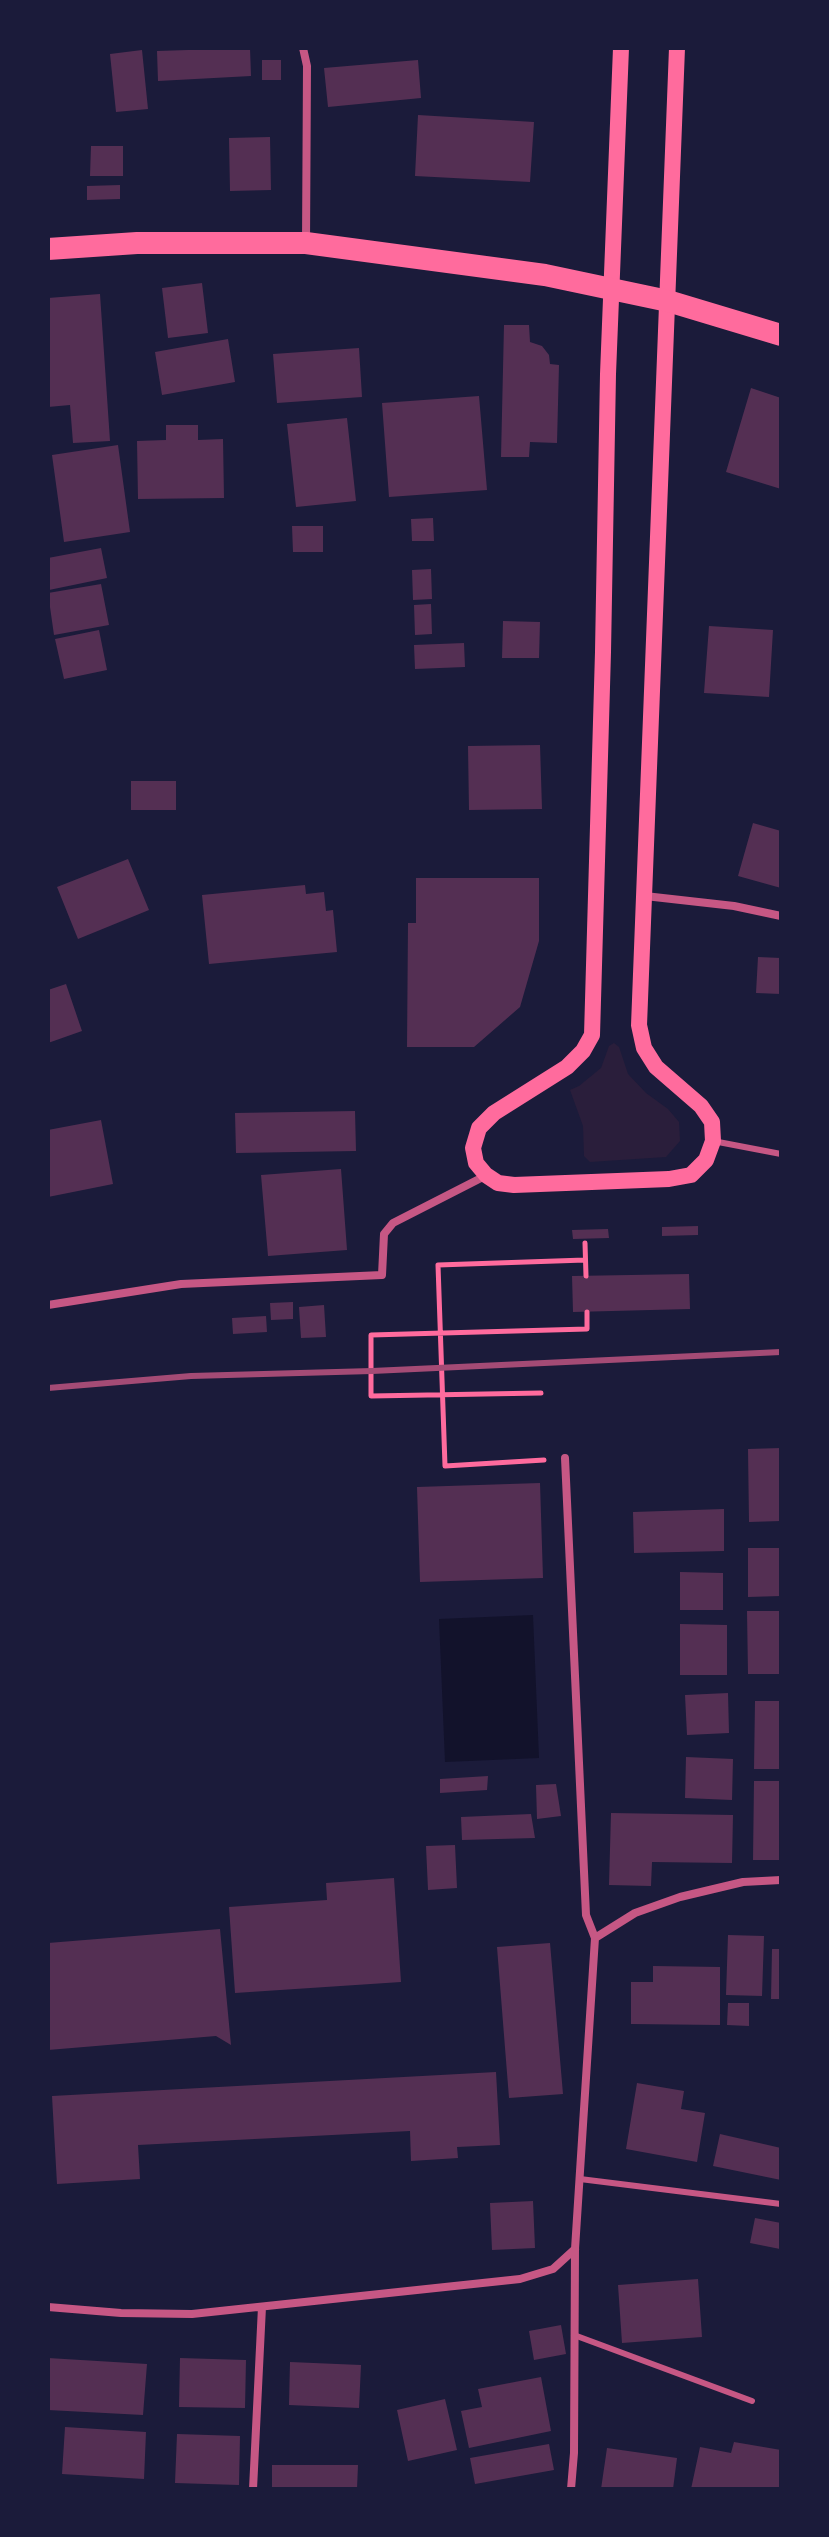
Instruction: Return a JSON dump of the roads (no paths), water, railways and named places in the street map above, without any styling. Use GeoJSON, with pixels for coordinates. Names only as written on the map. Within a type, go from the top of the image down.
{"type":"FeatureCollection","features":[{"type":"Feature","properties":{"kind":"highway"},"geometry":{"type":"LineString","coordinates":[[48,249],[137,243],[306,243],[545,275],[668,301],[781,335]]}},
{"type":"Feature","properties":{"kind":"main road"},"geometry":{"type":"LineString","coordinates":[[621,48],[611,288],[592,1035],[583,1051],[567,1067],[494,1113],[479,1128],[473,1148],[476,1163],[498,1183],[514,1185],[669,1179],[691,1175],[706,1160],[713,1141],[712,1122],[701,1106],[656,1067],[644,1048],[639,1025],[677,48]]}},
{"type":"Feature","properties":{"kind":"street"},"geometry":{"type":"LineString","coordinates":[[303,48],[307,66],[306,243]]}},
{"type":"Feature","properties":{"kind":"street"},"geometry":{"type":"LineString","coordinates":[[645,896],[734,906],[781,916]]}},
{"type":"Feature","properties":{"kind":"street"},"geometry":{"type":"LineString","coordinates":[[48,1305],[181,1284],[382,1275],[384,1234],[393,1223],[486,1175]]}},
{"type":"Feature","properties":{"kind":"street"},"geometry":{"type":"LineString","coordinates":[[565,1458],[586,1915],[595,1938],[575,2249],[571,2489]]}},
{"type":"Feature","properties":{"kind":"street"},"geometry":{"type":"LineString","coordinates":[[595,1938],[635,1913],[680,1897],[743,1882],[781,1880]]}},
{"type":"Feature","properties":{"kind":"street"},"geometry":{"type":"LineString","coordinates":[[48,2307],[121,2313],[192,2314],[520,2279],[553,2269],[575,2249]]}},
{"type":"Feature","properties":{"kind":"street"},"geometry":{"type":"LineString","coordinates":[[253,2489],[262,2307]]}},
{"type":"Feature","properties":{"kind":"lane"},"geometry":{"type":"LineString","coordinates":[[713,1141],[781,1154]]}},
{"type":"Feature","properties":{"kind":"lane"},"geometry":{"type":"LineString","coordinates":[[580,2179],[781,2204]]}},
{"type":"Feature","properties":{"kind":"lane"},"geometry":{"type":"LineString","coordinates":[[574,2335],[752,2401]]}},
{"type":"Feature","properties":{"kind":"railway"},"geometry":{"type":"LineString","coordinates":[[48,1388],[191,1376],[781,1352]]}}]}
